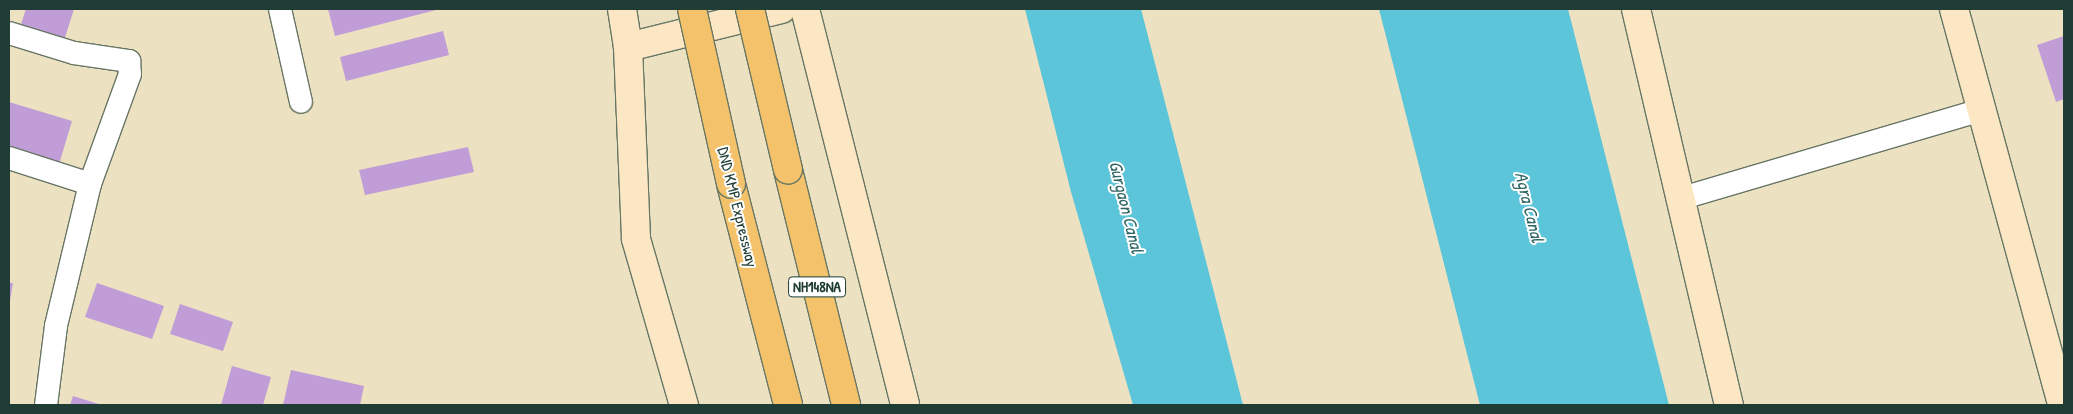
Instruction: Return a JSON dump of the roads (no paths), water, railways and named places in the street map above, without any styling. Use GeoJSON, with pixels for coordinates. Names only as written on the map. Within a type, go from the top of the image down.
{"type":"FeatureCollection","features":[{"type":"Feature","properties":{"kind":"highway","name":"DND KMP Expressway"},"geometry":{"type":"LineString","coordinates":[[692,9],[731,184],[788,405]]}},
{"type":"Feature","properties":{"kind":"highway","name":"NH148NA"},"geometry":{"type":"LineString","coordinates":[[750,9],[846,405]]}},
{"type":"Feature","properties":{"kind":"street"},"geometry":{"type":"LineString","coordinates":[[280,9],[302,102]]}},
{"type":"Feature","properties":{"kind":"street"},"geometry":{"type":"LineString","coordinates":[[622,9],[628,47],[636,239],[684,405]]}},
{"type":"Feature","properties":{"kind":"street"},"geometry":{"type":"LineString","coordinates":[[628,47],[781,9]]}},
{"type":"Feature","properties":{"kind":"street"},"geometry":{"type":"LineString","coordinates":[[805,9],[905,405]]}},
{"type":"Feature","properties":{"kind":"street"},"geometry":{"type":"LineString","coordinates":[[1636,9],[1728,405]]}},
{"type":"Feature","properties":{"kind":"street"},"geometry":{"type":"LineString","coordinates":[[1954,9],[2062,405]]}},
{"type":"Feature","properties":{"kind":"street"},"geometry":{"type":"LineString","coordinates":[[9,33],[74,53],[129,61],[130,74],[90,184],[56,326],[46,405]]}},
{"type":"Feature","properties":{"kind":"street"},"geometry":{"type":"LineString","coordinates":[[1680,199],[1982,110]]}},
{"type":"Feature","properties":{"kind":"street"},"geometry":{"type":"LineString","coordinates":[[9,158],[90,184]]}},
{"type":"Feature","properties":{"kind":"water","name":"Gurgaon Canal"},"geometry":{"type":"Polygon","coordinates":[[[1025,9],[1141,9],[1243,405],[1133,405],[1071,192],[1025,9]]]}},
{"type":"Feature","properties":{"kind":"water","name":"Agra Canal"},"geometry":{"type":"Polygon","coordinates":[[[1379,9],[1568,9],[1669,405],[1480,405],[1379,9]]]}}]}
